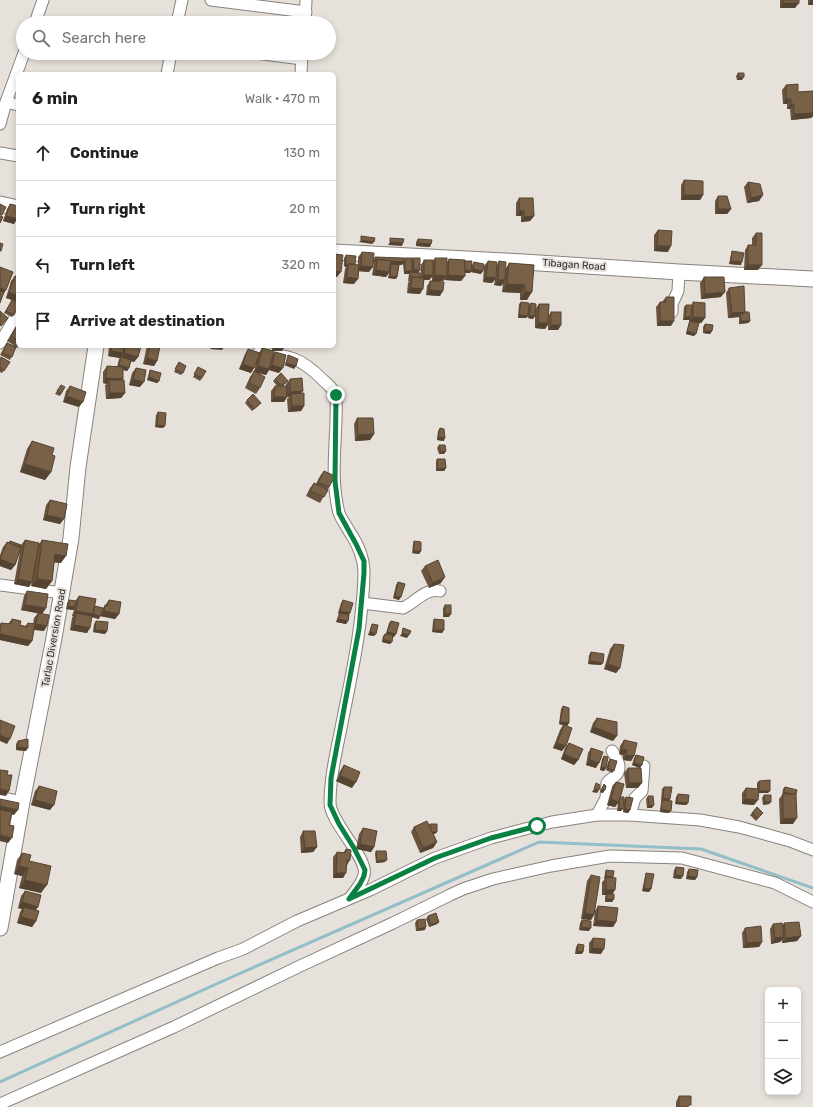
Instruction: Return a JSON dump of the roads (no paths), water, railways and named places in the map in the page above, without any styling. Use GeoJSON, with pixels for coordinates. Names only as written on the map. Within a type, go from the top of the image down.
{"type":"FeatureCollection","features":[{"type":"Feature","properties":{"kind":"main road"},"geometry":{"type":"LineString","coordinates":[[0,204],[16,208]]}},
{"type":"Feature","properties":{"kind":"main road","name":"Tibagan Road"},"geometry":{"type":"LineString","coordinates":[[336,252],[813,279]]}},
{"type":"Feature","properties":{"kind":"main road","name":"Tarlac Diversion Road"},"geometry":{"type":"LineString","coordinates":[[0,928],[22,802],[62,594],[71,538],[78,467],[96,348]]}},
{"type":"Feature","properties":{"kind":"street"},"geometry":{"type":"LineString","coordinates":[[37,16],[43,0]]}},
{"type":"Feature","properties":{"kind":"street"},"geometry":{"type":"LineString","coordinates":[[179,16],[182,0]]}},
{"type":"Feature","properties":{"kind":"street"},"geometry":{"type":"LineString","coordinates":[[211,0],[300,16]]}},
{"type":"Feature","properties":{"kind":"street"},"geometry":{"type":"LineString","coordinates":[[306,0],[306,16]]}},
{"type":"Feature","properties":{"kind":"street"},"geometry":{"type":"LineString","coordinates":[[17,72],[21,60]]}},
{"type":"Feature","properties":{"kind":"street"},"geometry":{"type":"LineString","coordinates":[[167,72],[170,60]]}},
{"type":"Feature","properties":{"kind":"street"},"geometry":{"type":"LineString","coordinates":[[301,72],[302,60]]}},
{"type":"Feature","properties":{"kind":"street"},"geometry":{"type":"LineString","coordinates":[[0,124],[16,75]]}},
{"type":"Feature","properties":{"kind":"street"},"geometry":{"type":"LineString","coordinates":[[6,102],[16,104]]}},
{"type":"Feature","properties":{"kind":"street"},"geometry":{"type":"LineString","coordinates":[[0,153],[16,156]]}},
{"type":"Feature","properties":{"kind":"street"},"geometry":{"type":"LineString","coordinates":[[672,314],[672,304],[678,291],[679,272]]}},
{"type":"Feature","properties":{"kind":"street"},"geometry":{"type":"LineString","coordinates":[[0,343],[16,315]]}},
{"type":"Feature","properties":{"kind":"street"},"geometry":{"type":"LineString","coordinates":[[246,352],[287,356],[299,360],[313,370],[335,392],[336,487],[339,513],[364,561],[359,629],[331,778],[330,805],[365,870],[360,884],[349,899]]}},
{"type":"Feature","properties":{"kind":"street"},"geometry":{"type":"LineString","coordinates":[[0,585],[62,594]]}},
{"type":"Feature","properties":{"kind":"street"},"geometry":{"type":"LineString","coordinates":[[362,603],[403,608],[414,602],[426,592],[435,590],[440,591]]}},
{"type":"Feature","properties":{"kind":"street"},"geometry":{"type":"LineString","coordinates":[[597,815],[606,798],[608,780],[616,775],[619,770],[619,760],[612,751]]}},
{"type":"Feature","properties":{"kind":"street"},"geometry":{"type":"LineString","coordinates":[[630,815],[635,798],[642,791],[644,766]]}},
{"type":"Feature","properties":{"kind":"street"},"geometry":{"type":"LineString","coordinates":[[0,797],[22,802]]}},
{"type":"Feature","properties":{"kind":"street"},"geometry":{"type":"LineString","coordinates":[[0,1052],[218,958],[243,949],[297,921],[349,899],[435,858],[491,838],[552,822],[597,815],[630,815],[700,820],[731,826],[790,842],[813,850]]}},
{"type":"Feature","properties":{"kind":"street"},"geometry":{"type":"LineString","coordinates":[[0,1104],[174,1027],[456,892],[493,879],[551,866],[610,856],[682,858],[775,883],[813,902]]}},
{"type":"Feature","properties":{"kind":"waterway"},"geometry":{"type":"LineString","coordinates":[[0,1082],[234,976],[539,842],[701,849],[813,888]]}}]}
